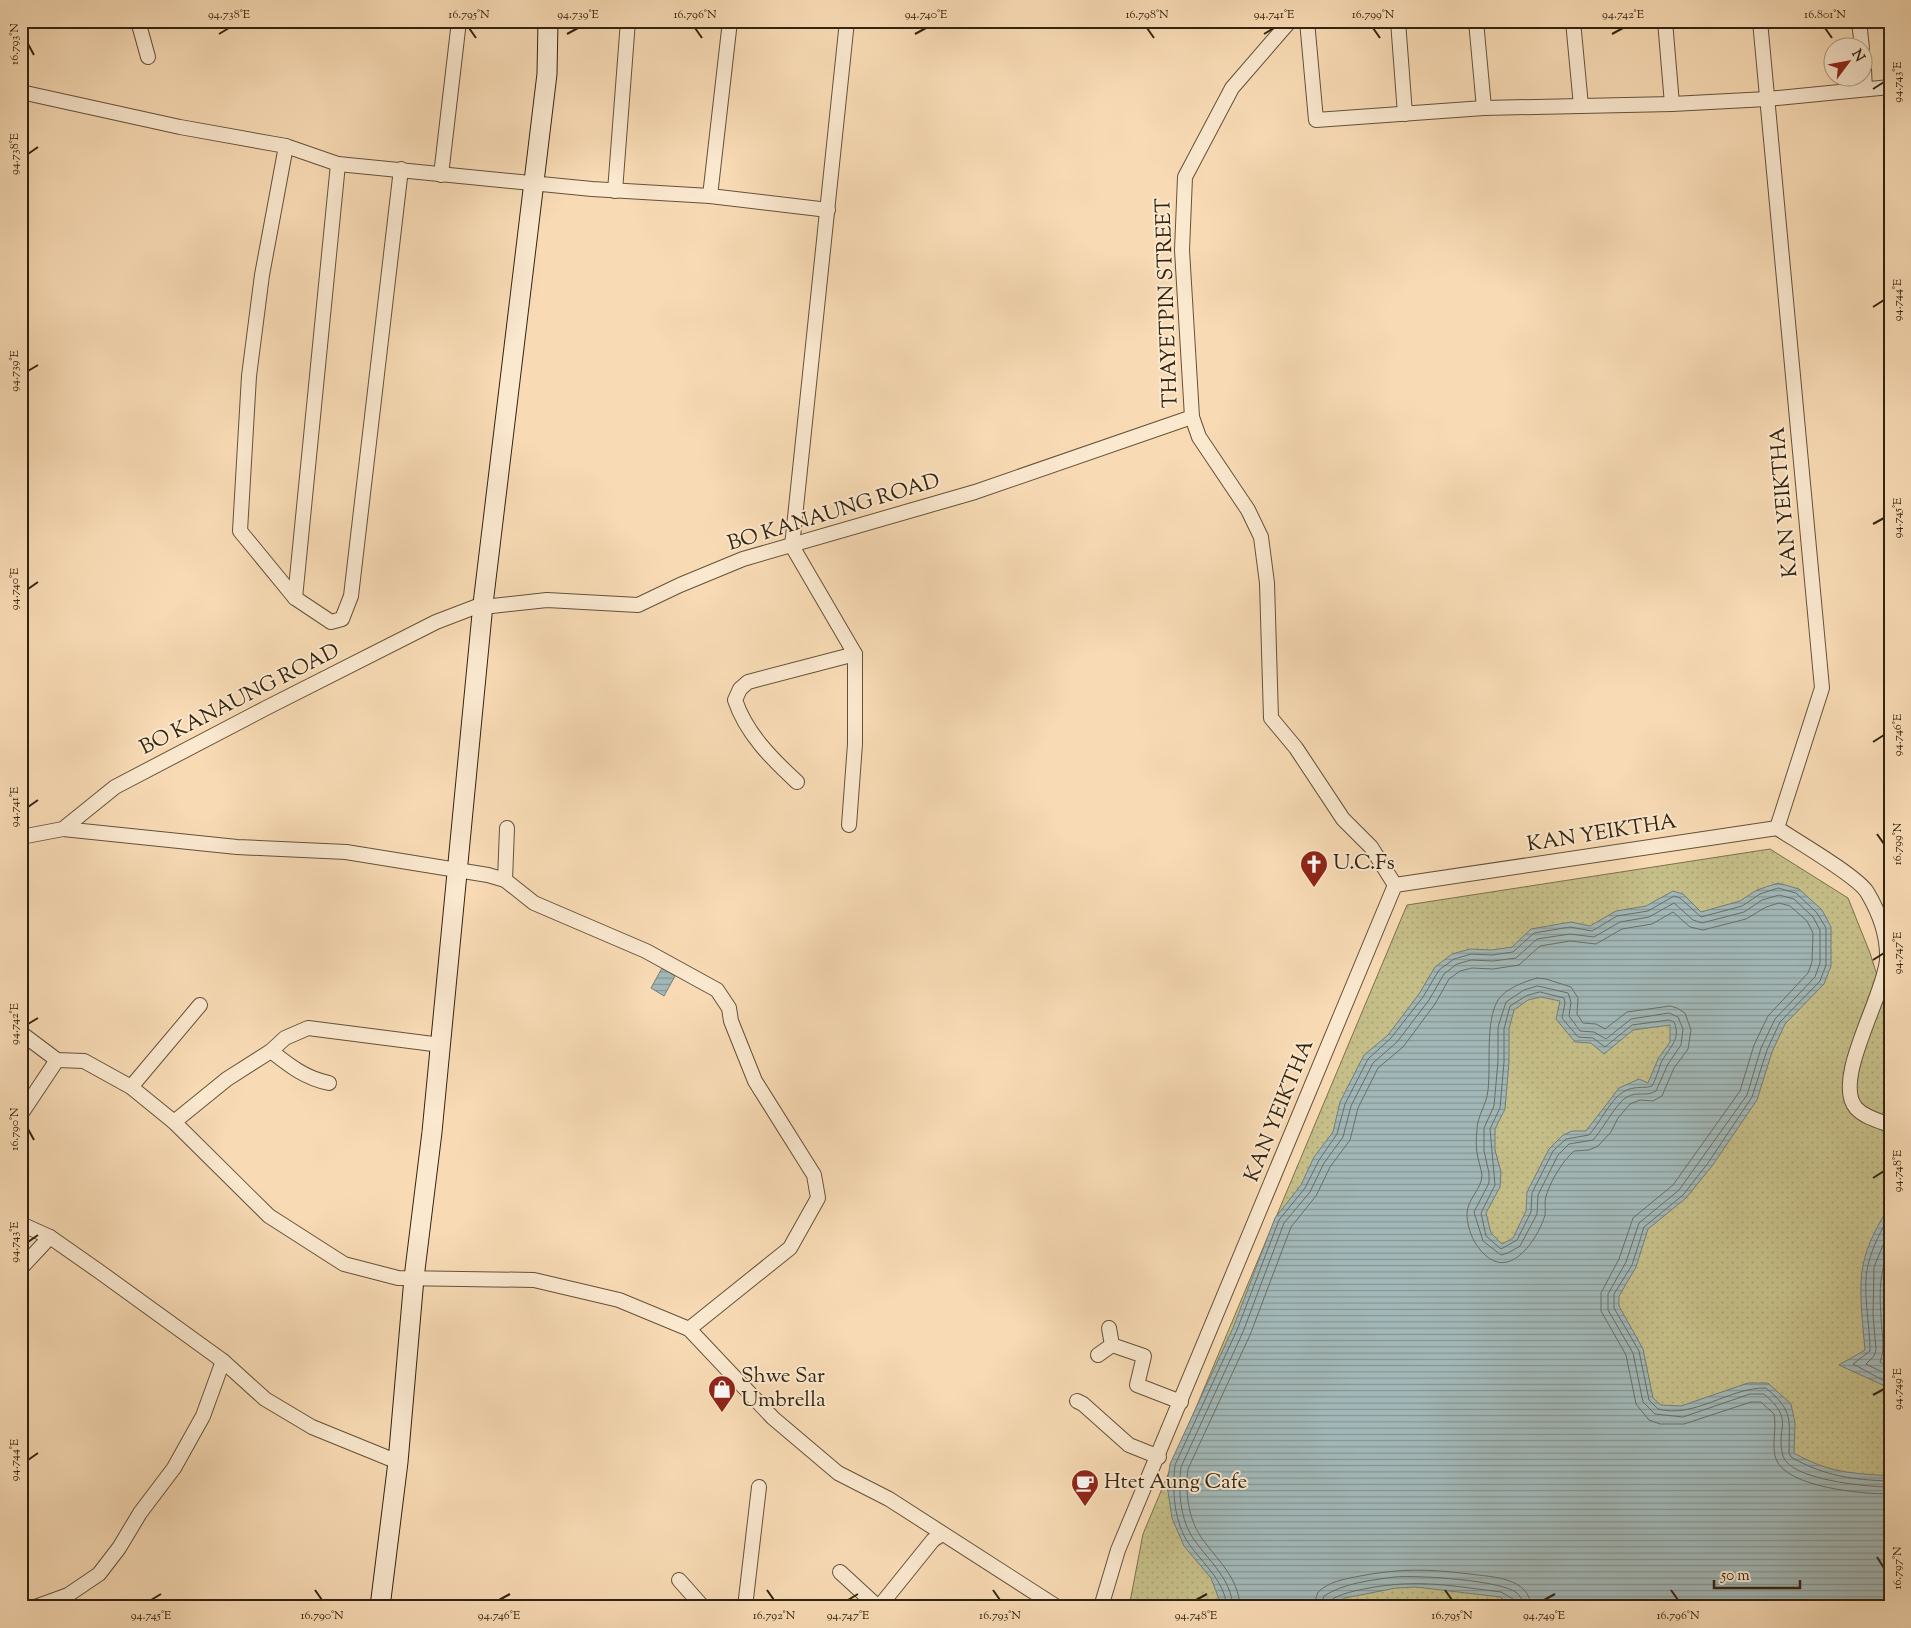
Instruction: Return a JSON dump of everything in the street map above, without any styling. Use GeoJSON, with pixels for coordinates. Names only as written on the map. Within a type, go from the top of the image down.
{"type":"FeatureCollection","features":[{"type":"Feature","properties":{"kind":"street"},"geometry":{"type":"LineString","coordinates":[[138,21],[148,57]]}},
{"type":"Feature","properties":{"kind":"street"},"geometry":{"type":"LineString","coordinates":[[441,175],[459,21]]}},
{"type":"Feature","properties":{"kind":"street"},"geometry":{"type":"LineString","coordinates":[[380,1607],[398,1462],[414,1278],[440,1044],[483,605],[509,405],[532,184],[548,74],[548,21]]}},
{"type":"Feature","properties":{"kind":"street"},"geometry":{"type":"LineString","coordinates":[[615,191],[628,21]]}},
{"type":"Feature","properties":{"kind":"street"},"geometry":{"type":"LineString","coordinates":[[710,196],[730,21]]}},
{"type":"Feature","properties":{"kind":"street"},"geometry":{"type":"LineString","coordinates":[[848,21],[792,546],[855,654],[855,744],[849,825]]}},
{"type":"Feature","properties":{"kind":"street","name":"THAYETPIN STREET"},"geometry":{"type":"LineString","coordinates":[[1290,21],[1232,88],[1184,178],[1182,250],[1192,417],[1199,437],[1248,510],[1261,537],[1267,583],[1271,718],[1296,748],[1343,819],[1371,847],[1395,885]]}},
{"type":"Feature","properties":{"kind":"street"},"geometry":{"type":"LineString","coordinates":[[1306,21],[1316,120],[1484,108],[1672,104],[1767,99],[1890,86]]}},
{"type":"Feature","properties":{"kind":"street"},"geometry":{"type":"LineString","coordinates":[[1398,21],[1405,114]]}},
{"type":"Feature","properties":{"kind":"street"},"geometry":{"type":"LineString","coordinates":[[1476,21],[1484,108]]}},
{"type":"Feature","properties":{"kind":"street"},"geometry":{"type":"LineString","coordinates":[[1574,21],[1581,106]]}},
{"type":"Feature","properties":{"kind":"street"},"geometry":{"type":"LineString","coordinates":[[1665,21],[1672,104]]}},
{"type":"Feature","properties":{"kind":"street","name":"KAN YEIKTHA"},"geometry":{"type":"LineString","coordinates":[[1101,1607],[1118,1550],[1159,1457],[1395,885],[1777,828],[1822,688],[1760,21]]}},
{"type":"Feature","properties":{"kind":"street"},"geometry":{"type":"LineString","coordinates":[[1859,21],[1861,38]]}},
{"type":"Feature","properties":{"kind":"street"},"geometry":{"type":"LineString","coordinates":[[21,92],[180,127],[286,146],[338,164],[402,169],[532,184],[710,196],[828,210]]}},
{"type":"Feature","properties":{"kind":"street"},"geometry":{"type":"LineString","coordinates":[[286,146],[262,275],[249,376],[240,531],[295,598],[331,622],[342,619],[351,596],[402,169]]}},
{"type":"Feature","properties":{"kind":"street"},"geometry":{"type":"LineString","coordinates":[[295,598],[338,164]]}},
{"type":"Feature","properties":{"kind":"street","name":"BO KANAUNG ROAD"},"geometry":{"type":"LineString","coordinates":[[21,837],[63,829],[98,799],[124,782],[436,622],[483,605],[547,600],[638,605],[743,559],[974,492],[1192,417]]}},
{"type":"Feature","properties":{"kind":"street"},"geometry":{"type":"LineString","coordinates":[[797,782],[769,755],[741,718],[735,700],[740,690],[748,682],[855,654]]}},
{"type":"Feature","properties":{"kind":"street"},"geometry":{"type":"LineString","coordinates":[[505,880],[507,828]]}},
{"type":"Feature","properties":{"kind":"street"},"geometry":{"type":"LineString","coordinates":[[1777,828],[1865,889],[1876,908],[1886,936],[1887,959],[1878,998],[1853,1061],[1849,1079],[1849,1093],[1856,1107],[1865,1115],[1890,1124]]}},
{"type":"Feature","properties":{"kind":"street"},"geometry":{"type":"LineString","coordinates":[[63,829],[237,847],[346,852],[457,868],[505,880],[534,903],[646,951],[717,990],[730,1008],[731,1021],[755,1081],[814,1175],[818,1198],[790,1248],[689,1329]]}},
{"type":"Feature","properties":{"kind":"street"},"geometry":{"type":"LineString","coordinates":[[131,1087],[200,1005]]}},
{"type":"Feature","properties":{"kind":"street"},"geometry":{"type":"LineString","coordinates":[[174,1122],[227,1079],[271,1051],[284,1038],[308,1028],[440,1044]]}},
{"type":"Feature","properties":{"kind":"street"},"geometry":{"type":"LineString","coordinates":[[21,1034],[57,1060],[84,1061],[131,1087],[174,1122],[268,1216],[344,1264],[398,1278],[534,1280],[619,1300],[689,1329],[773,1418],[838,1473],[889,1499],[1057,1607]]}},
{"type":"Feature","properties":{"kind":"street"},"geometry":{"type":"LineString","coordinates":[[271,1051],[299,1073],[312,1080],[329,1083]]}},
{"type":"Feature","properties":{"kind":"street"},"geometry":{"type":"LineString","coordinates":[[21,1114],[57,1060]]}},
{"type":"Feature","properties":{"kind":"street"},"geometry":{"type":"LineString","coordinates":[[21,1224],[50,1237],[223,1361],[264,1399],[312,1427],[398,1462]]}},
{"type":"Feature","properties":{"kind":"street"},"geometry":{"type":"LineString","coordinates":[[21,1268],[50,1237]]}},
{"type":"Feature","properties":{"kind":"street"},"geometry":{"type":"LineString","coordinates":[[1109,1328],[1112,1345]]}},
{"type":"Feature","properties":{"kind":"street"},"geometry":{"type":"LineString","coordinates":[[1112,1345],[1144,1356],[1137,1385],[1181,1402]]}},
{"type":"Feature","properties":{"kind":"street"},"geometry":{"type":"LineString","coordinates":[[1098,1355],[1112,1345]]}},
{"type":"Feature","properties":{"kind":"street"},"geometry":{"type":"LineString","coordinates":[[35,1607],[68,1595],[99,1574],[119,1548],[140,1513],[174,1468],[203,1416],[223,1361]]}},
{"type":"Feature","properties":{"kind":"street"},"geometry":{"type":"LineString","coordinates":[[1077,1401],[1083,1404],[1129,1445],[1159,1457]]}},
{"type":"Feature","properties":{"kind":"street"},"geometry":{"type":"LineString","coordinates":[[744,1607],[759,1487]]}},
{"type":"Feature","properties":{"kind":"street"},"geometry":{"type":"LineString","coordinates":[[840,1572],[878,1607],[933,1540],[942,1534]]}},
{"type":"Feature","properties":{"kind":"street"},"geometry":{"type":"LineString","coordinates":[[679,1580],[703,1607]]}},
{"type":"Feature","properties":{"kind":"shaded area"},"geometry":{"type":"Polygon","coordinates":[[[1770,849],[1848,898],[1870,953],[1890,1016],[1890,1607],[1129,1607],[1143,1534],[1407,905],[1770,849]]]}},
{"type":"Feature","properties":{"kind":"water"},"geometry":{"type":"Polygon","coordinates":[[[1778,883],[1799,889],[1822,910],[1831,927],[1831,966],[1824,984],[1785,1024],[1772,1052],[1757,1100],[1712,1166],[1686,1198],[1648,1229],[1636,1267],[1619,1296],[1619,1306],[1643,1349],[1653,1398],[1661,1405],[1681,1406],[1748,1383],[1768,1383],[1791,1404],[1795,1423],[1794,1453],[1818,1465],[1840,1471],[1890,1476],[1890,1607],[1513,1607],[1500,1597],[1416,1587],[1396,1588],[1345,1598],[1328,1607],[1222,1607],[1211,1578],[1184,1546],[1172,1518],[1167,1485],[1170,1464],[1233,1328],[1275,1218],[1301,1185],[1314,1157],[1333,1132],[1340,1102],[1364,1055],[1388,1035],[1419,994],[1435,967],[1452,954],[1470,949],[1492,950],[1512,947],[1531,929],[1571,922],[1590,926],[1616,911],[1646,906],[1673,891],[1683,894],[1701,912],[1740,901],[1757,890],[1778,883]],[[1541,997],[1528,1000],[1514,1010],[1509,1029],[1509,1062],[1505,1109],[1495,1129],[1495,1150],[1501,1172],[1500,1187],[1486,1213],[1491,1233],[1502,1244],[1513,1238],[1526,1211],[1527,1192],[1549,1149],[1563,1135],[1572,1131],[1586,1131],[1619,1088],[1639,1079],[1648,1083],[1658,1059],[1670,1042],[1670,1025],[1633,1030],[1604,1054],[1591,1043],[1575,1042],[1556,1019],[1560,1001],[1541,997]]]}},
{"type":"Feature","properties":{"kind":"water"},"geometry":{"type":"Polygon","coordinates":[[[662,968],[675,976],[664,996],[651,988],[662,968]]]}},
{"type":"Feature","properties":{"kind":"water"},"geometry":{"type":"Polygon","coordinates":[[[1890,1205],[1890,1391],[1885,1386],[1839,1365],[1865,1350],[1861,1296],[1863,1265],[1870,1242],[1890,1205]]]}},
{"type":"Feature","properties":{"kind":"place","name":"U.C.Fs"},"geometry":{"type":"Point","coordinates":[1314,888]}},
{"type":"Feature","properties":{"kind":"place","name":"Shwe Sar Umbrella"},"geometry":{"type":"Point","coordinates":[722,1413]}},
{"type":"Feature","properties":{"kind":"place","name":"Htet Aung Cafe"},"geometry":{"type":"Point","coordinates":[1085,1507]}}]}
